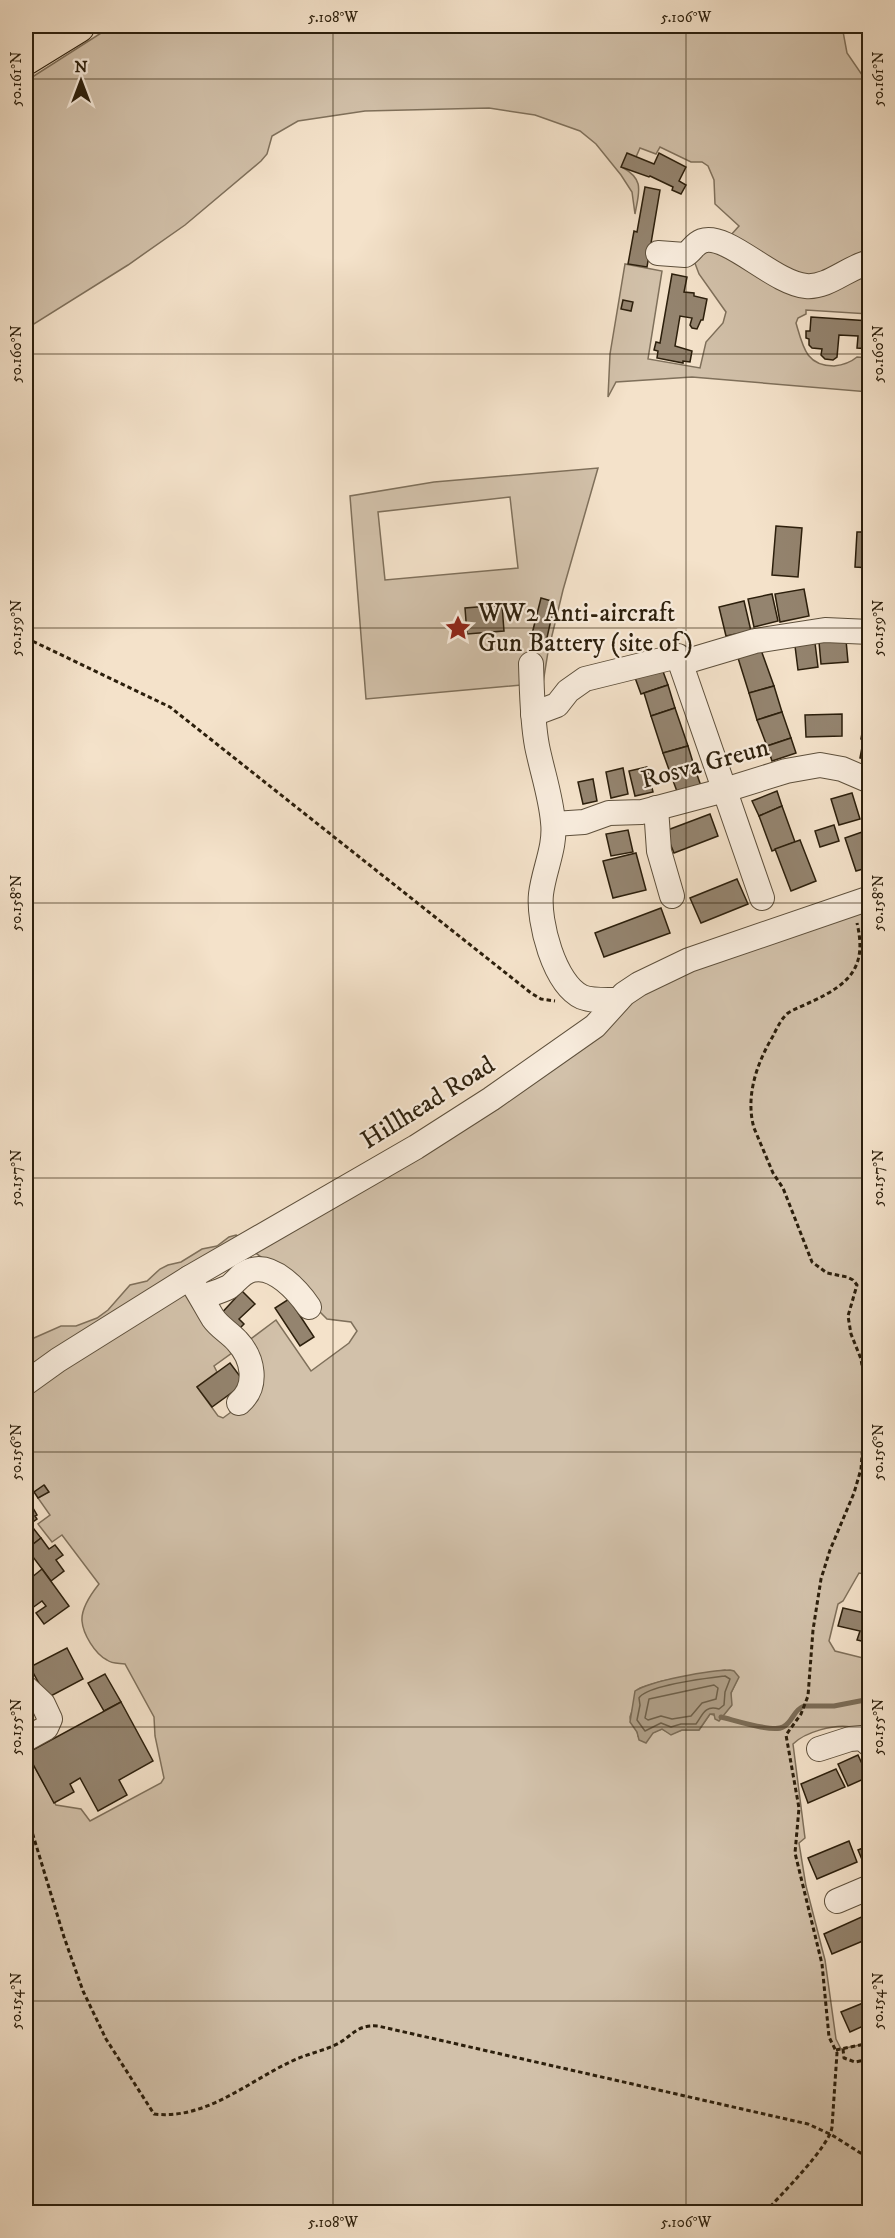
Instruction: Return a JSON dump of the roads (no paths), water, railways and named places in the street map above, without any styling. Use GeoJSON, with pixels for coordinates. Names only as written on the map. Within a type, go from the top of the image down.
{"type":"FeatureCollection","features":[{"type":"Feature","properties":{"kind":"highway"},"geometry":{"type":"LineString","coordinates":[[26,58],[78,26]]}},
{"type":"Feature","properties":{"kind":"street"},"geometry":{"type":"LineString","coordinates":[[658,253],[685,255],[698,243],[715,240],[783,280],[808,286],[825,282],[856,265],[870,262]]}},
{"type":"Feature","properties":{"kind":"street"},"geometry":{"type":"LineString","coordinates":[[533,714],[557,705],[568,691],[585,679],[679,660],[754,641],[825,630],[870,632]]}},
{"type":"Feature","properties":{"kind":"street"},"geometry":{"type":"LineString","coordinates":[[679,660],[762,898]]}},
{"type":"Feature","properties":{"kind":"street"},"geometry":{"type":"LineString","coordinates":[[531,664],[533,714],[538,749],[554,824],[552,848],[541,895],[541,913],[548,945],[556,966],[568,984],[580,996],[590,999],[618,1000]]}},
{"type":"Feature","properties":{"kind":"street","name":"Rosva Greun"},"geometry":{"type":"LineString","coordinates":[[554,824],[584,822],[609,813],[642,812],[786,771],[820,765],[842,769],[870,781]]}},
{"type":"Feature","properties":{"kind":"street"},"geometry":{"type":"LineString","coordinates":[[656,808],[659,851],[672,896]]}},
{"type":"Feature","properties":{"kind":"street","name":"Hillhead Road"},"geometry":{"type":"LineString","coordinates":[[26,1383],[74,1349],[196,1288],[467,1115],[582,1036],[603,1018],[618,1000],[639,984],[672,967],[861,900]]}},
{"type":"Feature","properties":{"kind":"street"},"geometry":{"type":"LineString","coordinates":[[239,1403],[251,1387],[250,1362],[237,1341],[215,1320],[196,1288],[230,1286],[249,1270],[263,1269],[295,1289],[309,1307]]}},
{"type":"Feature","properties":{"kind":"street"},"geometry":{"type":"LineString","coordinates":[[26,1688],[43,1704],[50,1719],[46,1728],[26,1738]]}},
{"type":"Feature","properties":{"kind":"street"},"geometry":{"type":"LineString","coordinates":[[819,1749],[855,1738],[864,1739],[870,1745]]}},
{"type":"Feature","properties":{"kind":"street"},"geometry":{"type":"LineString","coordinates":[[837,1901],[870,1887]]}},
{"type":"Feature","properties":{"kind":"water"},"geometry":{"type":"Polygon","coordinates":[[[730,1670],[739,1677],[731,1693],[732,1705],[719,1721],[715,1719],[714,1714],[710,1714],[699,1730],[682,1730],[671,1735],[662,1729],[653,1733],[646,1743],[639,1740],[630,1722],[635,1691],[681,1677],[730,1670]]]}},
{"type":"Feature","properties":{"kind":"waterway"},"geometry":{"type":"LineString","coordinates":[[805,1706],[834,1706],[870,1699]]}},
{"type":"Feature","properties":{"kind":"waterway"},"geometry":{"type":"LineString","coordinates":[[721,1717],[762,1727],[778,1728],[786,1725],[797,1710],[804,1706]]}},
{"type":"Feature","properties":{"kind":"place","name":"WW2 Anti-aircraft Gun Battery (site of)"},"geometry":{"type":"Point","coordinates":[458,628]}}]}
